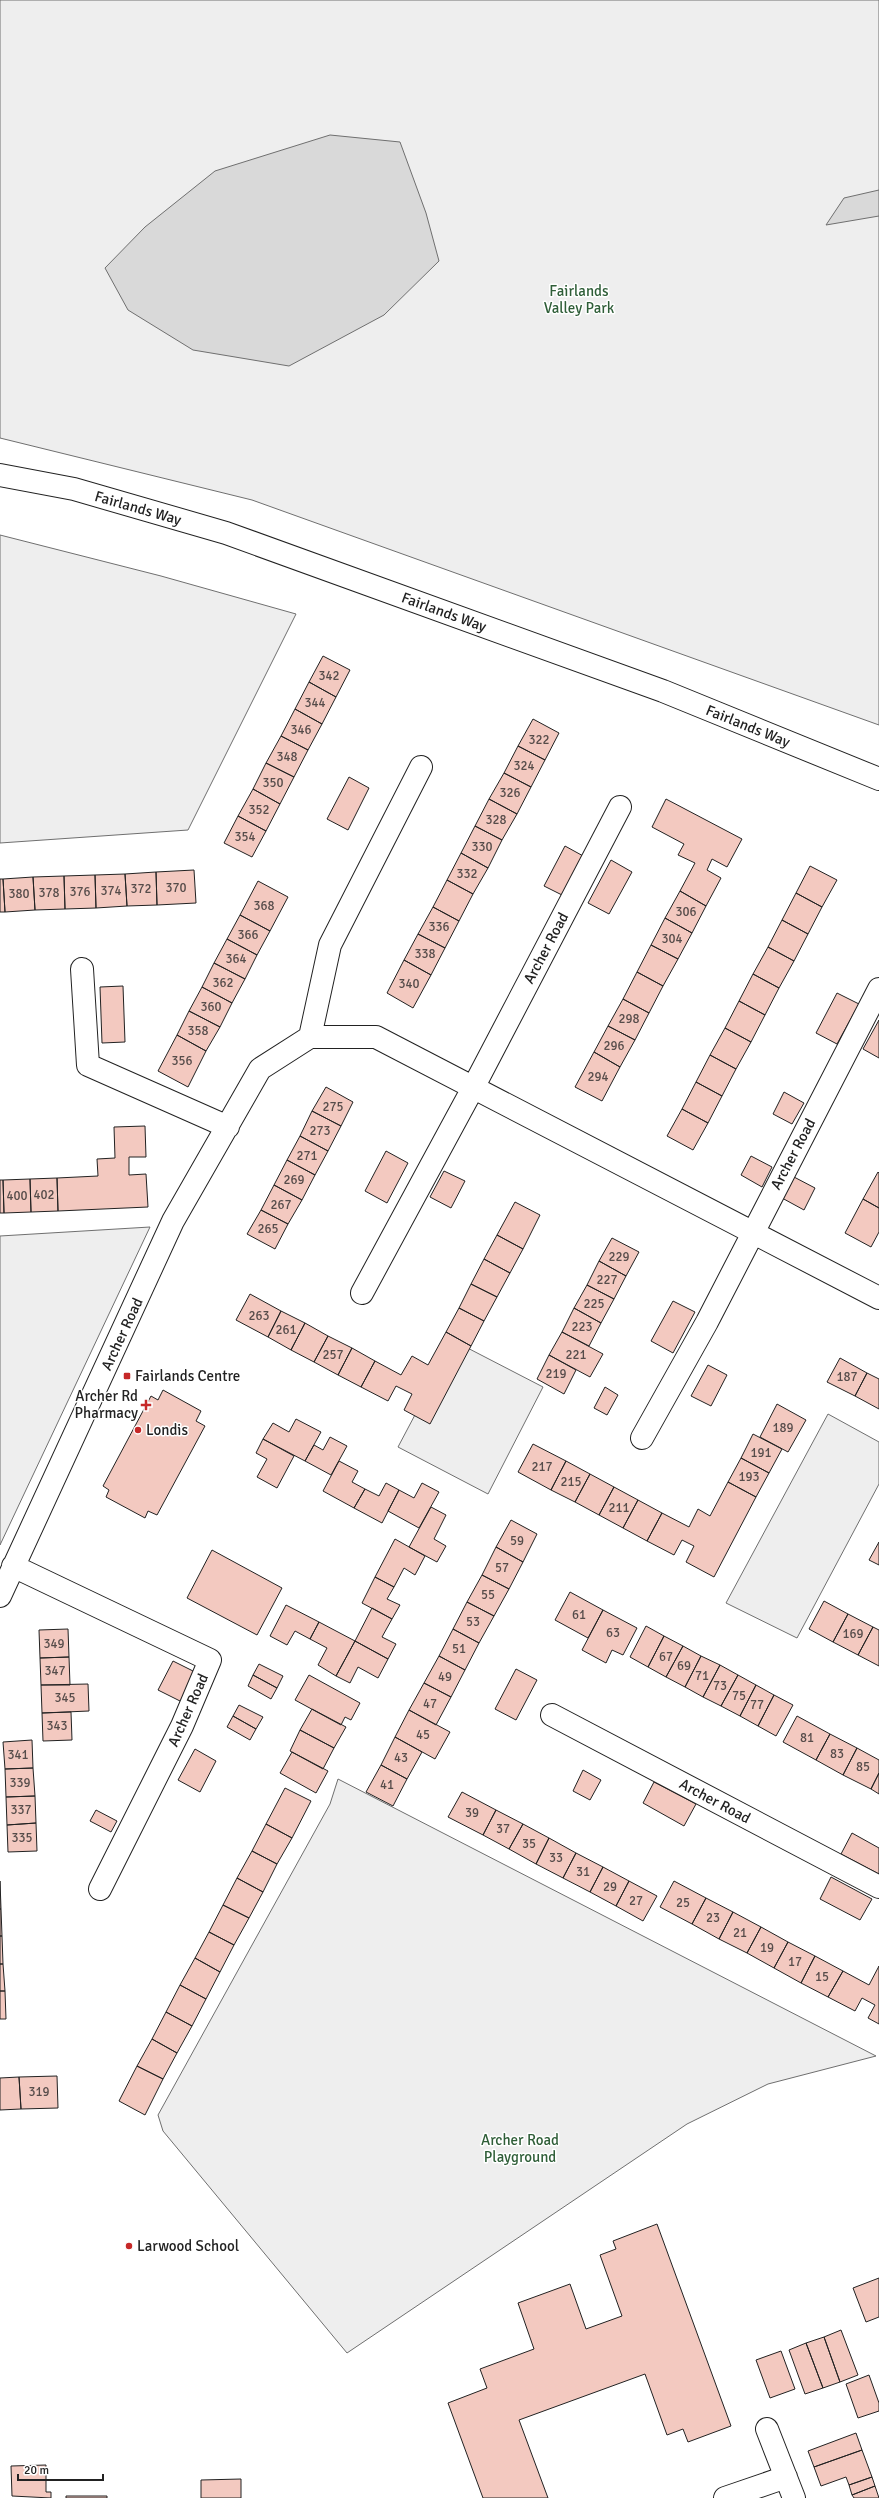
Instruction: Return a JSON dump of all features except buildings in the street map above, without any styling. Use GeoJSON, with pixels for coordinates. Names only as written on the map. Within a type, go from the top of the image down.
{"type":"FeatureCollection","features":[{"type":"Feature","properties":{"kind":"street","name":"Fairlands Way"},"geometry":{"type":"LineString","coordinates":[[0,475],[74,489],[226,533],[663,691],[879,779]]}},
{"type":"Feature","properties":{"kind":"street"},"geometry":{"type":"LineString","coordinates":[[421,767],[330,945],[310,1037],[376,1037],[879,1298]]}},
{"type":"Feature","properties":{"kind":"street","name":"Archer Road"},"geometry":{"type":"LineString","coordinates":[[362,1293],[473,1088],[620,807]]}},
{"type":"Feature","properties":{"kind":"street"},"geometry":{"type":"LineString","coordinates":[[82,969],[88,1065],[228,1127]]}},
{"type":"Feature","properties":{"kind":"street","name":"Archer Road"},"geometry":{"type":"LineString","coordinates":[[642,1438],[707,1322],[879,989]]}},
{"type":"Feature","properties":{"kind":"street","name":"Archer Road"},"geometry":{"type":"LineString","coordinates":[[0,1596],[173,1221],[260,1069],[310,1037]]}},
{"type":"Feature","properties":{"kind":"street","name":"Archer Road"},"geometry":{"type":"LineString","coordinates":[[14,1566],[210,1660],[182,1726],[100,1889]]}},
{"type":"Feature","properties":{"kind":"street","name":"Archer Road"},"geometry":{"type":"LineString","coordinates":[[552,1715],[879,1886]]}},
{"type":"Feature","properties":{"kind":"street"},"geometry":{"type":"LineString","coordinates":[[767,2429],[794,2498]]}},
{"type":"Feature","properties":{"kind":"street"},"geometry":{"type":"LineString","coordinates":[[725,2498],[786,2477]]}},
{"type":"Feature","properties":{"kind":"green space","name":"Fairlands Valley Park"},"geometry":{"type":"Polygon","coordinates":[[[0,0],[879,0],[879,725],[252,500],[0,438],[0,0]]]}},
{"type":"Feature","properties":{"kind":"green space"},"geometry":{"type":"Polygon","coordinates":[[[0,535],[161,576],[296,614],[188,830],[0,843],[0,535]]]}},
{"type":"Feature","properties":{"kind":"green space"},"geometry":{"type":"Polygon","coordinates":[[[150,1227],[0,1545],[0,1236],[150,1227]]]}},
{"type":"Feature","properties":{"kind":"green space"},"geometry":{"type":"Polygon","coordinates":[[[454,1341],[543,1387],[488,1494],[398,1447],[454,1341]]]}},
{"type":"Feature","properties":{"kind":"green space"},"geometry":{"type":"Polygon","coordinates":[[[828,1414],[879,1442],[879,1484],[797,1638],[726,1603],[828,1414]]]}},
{"type":"Feature","properties":{"kind":"green space","name":"Archer Road Playground"},"geometry":{"type":"Polygon","coordinates":[[[338,1779],[876,2056],[768,2084],[687,2124],[347,2353],[163,2131],[158,2115],[330,1804],[338,1779]]]}},
{"type":"Feature","properties":{"kind":"shaded area"},"geometry":{"type":"Polygon","coordinates":[[[330,135],[400,142],[426,213],[439,261],[384,315],[289,366],[193,350],[128,310],[105,268],[145,227],[215,171],[330,135]]]}},
{"type":"Feature","properties":{"kind":"shaded area"},"geometry":{"type":"Polygon","coordinates":[[[879,190],[879,216],[826,225],[844,198],[879,190]]]}},
{"type":"Feature","properties":{"kind":"place","name":"Fairlands Centre"},"geometry":{"type":"Point","coordinates":[127,1376]}},
{"type":"Feature","properties":{"kind":"place","name":"Archer Rd Pharmacy"},"geometry":{"type":"Point","coordinates":[146,1405]}},
{"type":"Feature","properties":{"kind":"place","name":"Londis"},"geometry":{"type":"Point","coordinates":[138,1430]}},
{"type":"Feature","properties":{"kind":"place","name":"Larwood School"},"geometry":{"type":"Point","coordinates":[129,2246]}}]}
